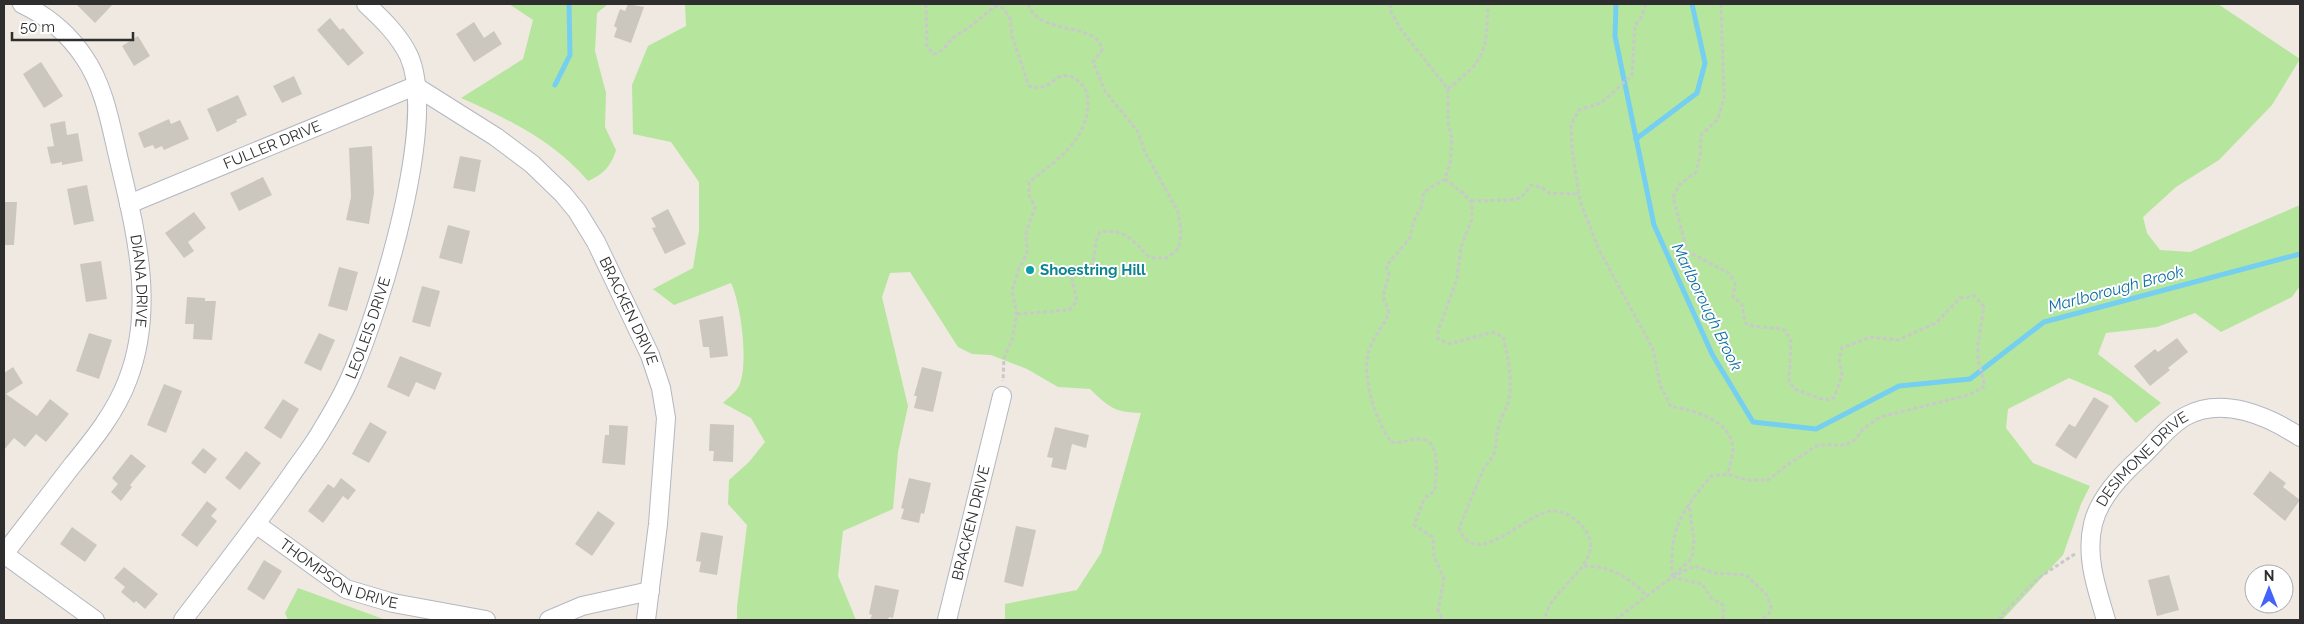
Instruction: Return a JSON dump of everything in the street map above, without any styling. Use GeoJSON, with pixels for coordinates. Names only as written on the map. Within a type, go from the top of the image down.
{"type":"FeatureCollection","features":[{"type":"Feature","properties":{"kind":"street","name":"DIANA DRIVE"},"geometry":{"type":"LineString","coordinates":[[4,554],[100,430],[128,380],[136,352],[142,302],[137,239],[106,107],[96,76],[84,56],[60,29],[47,18],[22,4]]}},
{"type":"Feature","properties":{"kind":"street","name":"LEOLEIS DRIVE"},"geometry":{"type":"LineString","coordinates":[[183,620],[256,524],[322,430],[346,386],[362,350],[392,253],[405,201],[416,129],[415,86],[411,64],[401,42],[366,4]]}},
{"type":"Feature","properties":{"kind":"street","name":"FULLER DRIVE"},"geometry":{"type":"LineString","coordinates":[[129,204],[415,86]]}},
{"type":"Feature","properties":{"kind":"street","name":"BRACKEN DRIVE"},"geometry":{"type":"LineString","coordinates":[[415,86],[503,142],[532,164],[563,194],[587,226],[642,336],[657,374],[665,403],[666,418],[646,620]]}},
{"type":"Feature","properties":{"kind":"street","name":"BRACKEN DRIVE"},"geometry":{"type":"LineString","coordinates":[[947,620],[1002,396]]}},
{"type":"Feature","properties":{"kind":"street","name":"DESIMONE DRIVE"},"geometry":{"type":"LineString","coordinates":[[2106,620],[2092,568],[2091,545],[2095,516],[2114,485],[2131,466],[2186,416],[2212,409],[2237,409],[2257,414],[2300,436]]}},
{"type":"Feature","properties":{"kind":"street","name":"THOMPSON DRIVE"},"geometry":{"type":"LineString","coordinates":[[256,524],[346,588],[393,603],[486,620]]}},
{"type":"Feature","properties":{"kind":"street"},"geometry":{"type":"LineString","coordinates":[[4,554],[95,620]]}},
{"type":"Feature","properties":{"kind":"street"},"geometry":{"type":"LineString","coordinates":[[548,620],[582,606],[650,591]]}},
{"type":"Feature","properties":{"kind":"path"},"geometry":{"type":"LineString","coordinates":[[926,4],[927,46],[933,54],[941,52],[956,36],[966,32],[995,6],[1003,8],[1010,18],[1012,36],[1029,86],[1039,89],[1049,86],[1058,78],[1067,76],[1077,79],[1086,90],[1088,110],[1080,135],[1064,155],[1029,182],[1029,195],[1035,208],[1026,232],[1027,254],[1019,268],[1012,291],[1017,314],[1012,340],[1004,358],[1002,396]]}},
{"type":"Feature","properties":{"kind":"path"},"geometry":{"type":"LineString","coordinates":[[1017,314],[1069,310],[1077,301],[1072,279],[1076,272],[1093,266],[1096,241],[1100,232],[1112,231],[1128,235],[1150,258],[1167,258],[1179,248],[1181,230],[1178,212],[1145,152],[1138,132],[1105,91],[1093,62],[1102,50],[1101,42],[1098,38],[1085,33],[1049,25],[1031,14],[1028,4]]}},
{"type":"Feature","properties":{"kind":"path"},"geometry":{"type":"LineString","coordinates":[[1390,4],[1402,31],[1448,89],[1448,122],[1452,139],[1450,164],[1445,180],[1424,192],[1410,238],[1386,266],[1390,275],[1384,296],[1390,313],[1367,355],[1366,381],[1385,434],[1391,442],[1401,444],[1420,438],[1427,440],[1435,448],[1437,469],[1435,490],[1424,499],[1414,525],[1433,537],[1434,556],[1444,578],[1438,611],[1442,620]]}},
{"type":"Feature","properties":{"kind":"path"},"geometry":{"type":"LineString","coordinates":[[1448,89],[1481,57],[1486,46],[1488,4]]}},
{"type":"Feature","properties":{"kind":"path"},"geometry":{"type":"LineString","coordinates":[[1646,4],[1641,18],[1635,25],[1632,75],[1601,103],[1579,110],[1571,124],[1572,150],[1579,194],[1599,250],[1653,349],[1660,385],[1671,407],[1705,416],[1721,425],[1730,436],[1733,450],[1728,474]]}},
{"type":"Feature","properties":{"kind":"path"},"geometry":{"type":"LineString","coordinates":[[1672,577],[1671,550],[1675,527],[1689,503],[1711,476],[1728,474],[1746,480],[1768,480],[1818,445],[1844,445],[1855,440],[1863,429],[1880,417],[1969,394],[1985,386],[1978,360],[1978,344],[1984,307],[1975,296],[1960,298],[1936,323],[1898,340],[1870,337],[1857,340],[1842,348],[1838,359],[1842,375],[1834,398],[1824,400],[1795,389],[1789,381],[1790,341],[1785,330],[1770,326],[1752,327],[1745,323],[1742,304],[1733,297],[1735,283],[1728,273],[1687,251],[1673,197],[1679,185],[1696,172],[1700,156],[1701,135],[1718,119],[1724,98],[1721,4]]}},
{"type":"Feature","properties":{"kind":"path"},"geometry":{"type":"LineString","coordinates":[[1445,180],[1472,203],[1472,219],[1461,247],[1457,279],[1438,331],[1438,339],[1449,344],[1494,332],[1503,337],[1508,358],[1508,402],[1498,427],[1498,445],[1484,468],[1459,528],[1462,534],[1472,543],[1488,544],[1537,515],[1554,511],[1572,516],[1584,528],[1591,542],[1584,566],[1568,582],[1552,603],[1545,620]]}},
{"type":"Feature","properties":{"kind":"path"},"geometry":{"type":"LineString","coordinates":[[1470,201],[1521,198],[1531,185],[1541,187],[1549,193],[1579,194]]}},
{"type":"Feature","properties":{"kind":"path"},"geometry":{"type":"LineString","coordinates":[[1615,620],[1672,577],[1692,558],[1694,541],[1689,503]]}},
{"type":"Feature","properties":{"kind":"path"},"geometry":{"type":"LineString","coordinates":[[1999,620],[2002,614],[2038,578],[2091,545]]}},
{"type":"Feature","properties":{"kind":"path"},"geometry":{"type":"LineString","coordinates":[[1584,566],[1599,566],[1628,578],[1647,596]]}},
{"type":"Feature","properties":{"kind":"path"},"geometry":{"type":"LineString","coordinates":[[1672,577],[1695,566],[1714,573],[1746,575],[1766,594],[1772,606],[1769,614],[1760,620]]}},
{"type":"Feature","properties":{"kind":"path"},"geometry":{"type":"LineString","coordinates":[[1672,577],[1702,584],[1712,599],[1723,605],[1723,620]]}},
{"type":"Feature","properties":{"kind":"green space"},"geometry":{"type":"Polygon","coordinates":[[[509,4],[608,4],[597,13],[595,51],[606,93],[605,127],[616,150],[612,161],[606,169],[588,181],[560,154],[529,132],[461,98],[523,59],[533,20],[509,4]]]}},
{"type":"Feature","properties":{"kind":"green space"},"geometry":{"type":"Polygon","coordinates":[[[685,4],[2218,4],[2300,59],[2272,105],[2219,160],[2176,187],[2143,217],[2147,233],[2160,250],[2190,252],[2300,205],[2300,286],[2292,297],[2221,332],[2195,313],[2157,327],[2106,333],[2098,354],[2161,403],[2136,423],[2111,396],[2069,378],[2008,409],[2006,428],[2033,463],[2090,486],[2081,504],[2063,555],[2002,620],[1005,620],[1005,604],[1077,590],[1101,553],[1141,413],[1124,412],[1113,408],[1090,389],[1058,387],[1027,369],[991,355],[972,354],[958,347],[910,272],[890,273],[882,297],[908,406],[898,452],[893,509],[843,531],[838,576],[856,620],[737,620],[747,525],[728,504],[729,480],[749,462],[765,442],[751,418],[723,403],[738,388],[742,376],[744,349],[741,319],[731,283],[674,305],[653,289],[693,268],[699,231],[699,182],[671,142],[633,134],[632,85],[648,46],[686,26],[685,4]]]}},
{"type":"Feature","properties":{"kind":"green space"},"geometry":{"type":"Polygon","coordinates":[[[298,588],[386,620],[288,620],[285,613],[298,588]]]}},
{"type":"Feature","properties":{"kind":"building"},"geometry":{"type":"Polygon","coordinates":[[[76,4],[113,4],[95,23],[76,4]]]}},
{"type":"Feature","properties":{"kind":"building"},"geometry":{"type":"Polygon","coordinates":[[[628,4],[644,7],[631,43],[614,37],[617,28],[614,26],[620,9],[625,11],[628,4]]]}},
{"type":"Feature","properties":{"kind":"building"},"geometry":{"type":"Polygon","coordinates":[[[330,18],[340,30],[343,28],[364,53],[348,66],[317,30],[330,18]]]}},
{"type":"Feature","properties":{"kind":"building"},"geometry":{"type":"Polygon","coordinates":[[[474,22],[484,38],[494,31],[502,44],[474,62],[456,34],[474,22]]]}},
{"type":"Feature","properties":{"kind":"building"},"geometry":{"type":"Polygon","coordinates":[[[138,36],[150,56],[134,66],[122,46],[138,36]]]}},
{"type":"Feature","properties":{"kind":"building"},"geometry":{"type":"Polygon","coordinates":[[[41,62],[63,96],[44,108],[23,74],[41,62]]]}},
{"type":"Feature","properties":{"kind":"building"},"geometry":{"type":"Polygon","coordinates":[[[294,76],[302,94],[282,103],[273,86],[294,76]]]}},
{"type":"Feature","properties":{"kind":"building"},"geometry":{"type":"Polygon","coordinates":[[[238,95],[247,115],[217,132],[207,109],[238,95]]]}},
{"type":"Feature","properties":{"kind":"building"},"geometry":{"type":"Polygon","coordinates":[[[169,119],[171,124],[180,120],[189,139],[164,150],[162,146],[155,149],[153,145],[144,148],[138,133],[169,119]]]}},
{"type":"Feature","properties":{"kind":"building"},"geometry":{"type":"Polygon","coordinates":[[[65,121],[67,135],[78,133],[83,161],[62,165],[62,162],[51,164],[47,147],[54,146],[50,124],[65,121]]]}},
{"type":"Feature","properties":{"kind":"building"},"geometry":{"type":"Polygon","coordinates":[[[372,146],[374,193],[369,224],[346,220],[351,197],[349,148],[372,146]]]}},
{"type":"Feature","properties":{"kind":"building"},"geometry":{"type":"Polygon","coordinates":[[[460,156],[481,160],[475,192],[453,188],[460,156]]]}},
{"type":"Feature","properties":{"kind":"building"},"geometry":{"type":"Polygon","coordinates":[[[263,177],[272,195],[239,211],[230,193],[263,177]]]}},
{"type":"Feature","properties":{"kind":"building"},"geometry":{"type":"Polygon","coordinates":[[[87,185],[94,221],[74,225],[67,189],[87,185]]]}},
{"type":"Feature","properties":{"kind":"building"},"geometry":{"type":"Polygon","coordinates":[[[4,202],[17,202],[14,245],[4,245],[4,202]]]}},
{"type":"Feature","properties":{"kind":"building"},"geometry":{"type":"Polygon","coordinates":[[[668,209],[686,244],[665,254],[652,228],[656,227],[651,218],[668,209]]]}},
{"type":"Feature","properties":{"kind":"building"},"geometry":{"type":"Polygon","coordinates":[[[194,212],[206,228],[188,242],[194,251],[184,258],[165,233],[194,212]]]}},
{"type":"Feature","properties":{"kind":"building"},"geometry":{"type":"Polygon","coordinates":[[[448,225],[470,231],[462,264],[439,258],[448,225]]]}},
{"type":"Feature","properties":{"kind":"building"},"geometry":{"type":"Polygon","coordinates":[[[101,261],[107,299],[86,302],[80,264],[101,261]]]}},
{"type":"Feature","properties":{"kind":"building"},"geometry":{"type":"Polygon","coordinates":[[[339,267],[358,272],[347,311],[328,306],[339,267]]]}},
{"type":"Feature","properties":{"kind":"building"},"geometry":{"type":"Polygon","coordinates":[[[422,286],[440,291],[430,327],[412,322],[422,286]]]}},
{"type":"Feature","properties":{"kind":"building"},"geometry":{"type":"Polygon","coordinates":[[[187,297],[205,298],[205,301],[216,301],[212,340],[193,339],[194,324],[185,324],[187,297]]]}},
{"type":"Feature","properties":{"kind":"building"},"geometry":{"type":"Polygon","coordinates":[[[723,316],[728,356],[710,358],[709,347],[703,347],[699,320],[723,316]]]}},
{"type":"Feature","properties":{"kind":"building"},"geometry":{"type":"Polygon","coordinates":[[[89,333],[112,340],[99,379],[76,371],[89,333]]]}},
{"type":"Feature","properties":{"kind":"building"},"geometry":{"type":"Polygon","coordinates":[[[319,333],[335,340],[321,371],[304,363],[319,333]]]}},
{"type":"Feature","properties":{"kind":"building"},"geometry":{"type":"Polygon","coordinates":[[[2177,338],[2188,352],[2150,386],[2134,366],[2155,349],[2158,352],[2177,338]]]}},
{"type":"Feature","properties":{"kind":"building"},"geometry":{"type":"Polygon","coordinates":[[[400,356],[442,373],[435,390],[416,382],[409,397],[387,387],[400,356]]]}},
{"type":"Feature","properties":{"kind":"building"},"geometry":{"type":"Polygon","coordinates":[[[13,367],[23,383],[6,394],[37,416],[50,399],[69,414],[46,442],[36,434],[25,447],[14,438],[4,450],[4,373],[13,367]]]}},
{"type":"Feature","properties":{"kind":"building"},"geometry":{"type":"Polygon","coordinates":[[[922,367],[942,372],[933,412],[914,408],[917,396],[914,396],[922,367]]]}},
{"type":"Feature","properties":{"kind":"building"},"geometry":{"type":"Polygon","coordinates":[[[164,384],[182,391],[166,433],[147,425],[164,384]]]}},
{"type":"Feature","properties":{"kind":"building"},"geometry":{"type":"Polygon","coordinates":[[[2094,397],[2109,406],[2076,459],[2055,445],[2069,424],[2075,427],[2094,397]]]}},
{"type":"Feature","properties":{"kind":"building"},"geometry":{"type":"Polygon","coordinates":[[[283,399],[299,409],[281,439],[264,428],[283,399]]]}},
{"type":"Feature","properties":{"kind":"building"},"geometry":{"type":"Polygon","coordinates":[[[370,422],[387,432],[369,463],[352,454],[370,422]]]}},
{"type":"Feature","properties":{"kind":"building"},"geometry":{"type":"Polygon","coordinates":[[[710,424],[734,425],[733,462],[713,461],[714,451],[709,451],[710,424]]]}},
{"type":"Feature","properties":{"kind":"building"},"geometry":{"type":"Polygon","coordinates":[[[609,425],[628,426],[625,465],[602,463],[605,435],[609,435],[609,425]]]}},
{"type":"Feature","properties":{"kind":"building"},"geometry":{"type":"Polygon","coordinates":[[[1055,427],[1089,435],[1086,448],[1072,444],[1066,470],[1051,467],[1053,458],[1047,457],[1055,427]]]}},
{"type":"Feature","properties":{"kind":"building"},"geometry":{"type":"Polygon","coordinates":[[[203,448],[217,459],[205,474],[191,463],[203,448]]]}},
{"type":"Feature","properties":{"kind":"building"},"geometry":{"type":"Polygon","coordinates":[[[246,451],[261,463],[240,490],[225,478],[246,451]]]}},
{"type":"Feature","properties":{"kind":"building"},"geometry":{"type":"Polygon","coordinates":[[[131,454],[146,466],[130,485],[132,487],[121,501],[111,492],[118,484],[112,478],[131,454]]]}},
{"type":"Feature","properties":{"kind":"building"},"geometry":{"type":"Polygon","coordinates":[[[2270,471],[2286,483],[2283,487],[2300,500],[2285,521],[2253,494],[2270,471]]]}},
{"type":"Feature","properties":{"kind":"building"},"geometry":{"type":"Polygon","coordinates":[[[341,478],[356,490],[348,500],[343,496],[323,523],[308,511],[328,484],[334,488],[341,478]]]}},
{"type":"Feature","properties":{"kind":"building"},"geometry":{"type":"Polygon","coordinates":[[[909,478],[931,483],[924,514],[921,513],[919,523],[901,519],[904,509],[901,508],[909,478]]]}},
{"type":"Feature","properties":{"kind":"building"},"geometry":{"type":"Polygon","coordinates":[[[207,501],[217,509],[211,516],[217,521],[197,547],[181,535],[207,501]]]}},
{"type":"Feature","properties":{"kind":"building"},"geometry":{"type":"Polygon","coordinates":[[[598,511],[615,523],[592,556],[575,544],[598,511]]]}},
{"type":"Feature","properties":{"kind":"building"},"geometry":{"type":"Polygon","coordinates":[[[1016,526],[1036,530],[1023,587],[1004,582],[1016,526]]]}},
{"type":"Feature","properties":{"kind":"building"},"geometry":{"type":"Polygon","coordinates":[[[72,527],[97,545],[85,562],[60,544],[72,527]]]}},
{"type":"Feature","properties":{"kind":"building"},"geometry":{"type":"Polygon","coordinates":[[[701,532],[723,536],[717,575],[699,572],[701,562],[696,561],[701,532]]]}},
{"type":"Feature","properties":{"kind":"building"},"geometry":{"type":"Polygon","coordinates":[[[264,560],[282,571],[264,600],[247,589],[264,560]]]}},
{"type":"Feature","properties":{"kind":"building"},"geometry":{"type":"Polygon","coordinates":[[[124,567],[158,594],[145,609],[121,592],[125,587],[114,578],[124,567]]]}},
{"type":"Feature","properties":{"kind":"building"},"geometry":{"type":"Polygon","coordinates":[[[2169,575],[2179,610],[2157,616],[2148,580],[2169,575]]]}},
{"type":"Feature","properties":{"kind":"building"},"geometry":{"type":"Polygon","coordinates":[[[875,585],[899,590],[893,618],[889,617],[888,620],[870,620],[872,615],[869,614],[875,585]]]}},
{"type":"Feature","properties":{"kind":"waterway","name":"Marlborough Brook"},"geometry":{"type":"LineString","coordinates":[[555,85],[570,55],[569,4]]}},
{"type":"Feature","properties":{"kind":"waterway","name":"Marlborough Brook"},"geometry":{"type":"LineString","coordinates":[[1616,4],[1615,36],[1654,225],[1712,354],[1753,422],[1816,429],[1899,386],[1970,379],[2044,322],[2300,254]]}},
{"type":"Feature","properties":{"kind":"waterway"},"geometry":{"type":"LineString","coordinates":[[1636,139],[1697,93],[1705,63],[1692,4]]}},
{"type":"Feature","properties":{"kind":"place","name":"Shoestring Hill"},"geometry":{"type":"Point","coordinates":[1030,270]}}]}
